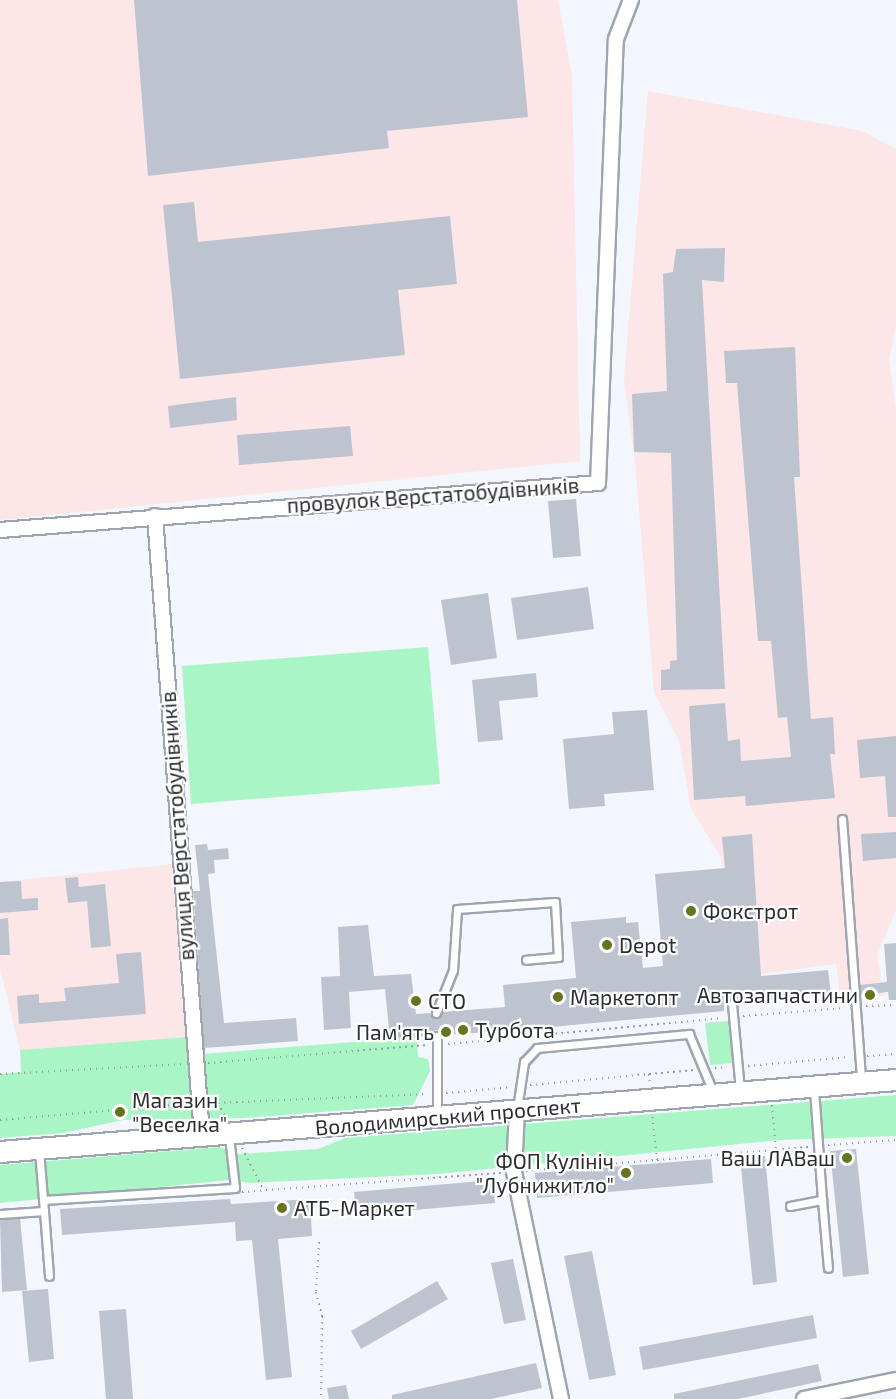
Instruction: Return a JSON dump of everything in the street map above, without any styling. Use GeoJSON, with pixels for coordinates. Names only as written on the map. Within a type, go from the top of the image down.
{"type":"FeatureCollection","features":[{"type":"Feature","properties":{"kind":"main road","name":"Володимирський проспект"},"geometry":{"type":"LineString","coordinates":[[0,1152],[896,1080]]}},
{"type":"Feature","properties":{"kind":"street","name":"провулок Верстатобудівників"},"geometry":{"type":"LineString","coordinates":[[0,530],[155,516],[598,483],[616,39],[631,0]]}},
{"type":"Feature","properties":{"kind":"street","name":"вулиця Верстатобудівників"},"geometry":{"type":"LineString","coordinates":[[155,516],[194,1064],[202,1135]]}},
{"type":"Feature","properties":{"kind":"street"},"geometry":{"type":"LineString","coordinates":[[517,1110],[514,1172],[561,1399]]}},
{"type":"Feature","properties":{"kind":"street"},"geometry":{"type":"LineString","coordinates":[[804,1399],[896,1380]]}},
{"type":"Feature","properties":{"kind":"lane"},"geometry":{"type":"LineString","coordinates":[[842,819],[853,1007],[861,1082]]}},
{"type":"Feature","properties":{"kind":"lane"},"geometry":{"type":"LineString","coordinates":[[436,1013],[453,970],[457,909],[555,902],[558,957],[526,960]]}},
{"type":"Feature","properties":{"kind":"lane"},"geometry":{"type":"LineString","coordinates":[[732,1004],[740,1092]]}},
{"type":"Feature","properties":{"kind":"lane"},"geometry":{"type":"LineString","coordinates":[[517,1110],[518,1086],[527,1055],[537,1048],[689,1034],[714,1094]]}},
{"type":"Feature","properties":{"kind":"lane"},"geometry":{"type":"LineString","coordinates":[[437,1036],[437,1117]]}},
{"type":"Feature","properties":{"kind":"lane"},"geometry":{"type":"LineString","coordinates":[[814,1087],[828,1268]]}},
{"type":"Feature","properties":{"kind":"lane"},"geometry":{"type":"LineString","coordinates":[[43,1200],[235,1188],[229,1133]]}},
{"type":"Feature","properties":{"kind":"lane"},"geometry":{"type":"LineString","coordinates":[[39,1149],[50,1276]]}},
{"type":"Feature","properties":{"kind":"lane"},"geometry":{"type":"LineString","coordinates":[[790,1206],[822,1200]]}},
{"type":"Feature","properties":{"kind":"lane"},"geometry":{"type":"LineString","coordinates":[[0,1214],[44,1211]]}},
{"type":"Feature","properties":{"kind":"path"},"geometry":{"type":"LineString","coordinates":[[0,1074],[194,1064],[896,1005]]}},
{"type":"Feature","properties":{"kind":"path"},"geometry":{"type":"LineString","coordinates":[[0,1120],[200,1103],[436,1094],[737,1066],[896,1054]]}},
{"type":"Feature","properties":{"kind":"path"},"geometry":{"type":"LineString","coordinates":[[649,1074],[657,1160]]}},
{"type":"Feature","properties":{"kind":"path"},"geometry":{"type":"LineString","coordinates":[[770,1090],[776,1150]]}},
{"type":"Feature","properties":{"kind":"path"},"geometry":{"type":"LineString","coordinates":[[232,1193],[896,1140]]}},
{"type":"Feature","properties":{"kind":"path"},"geometry":{"type":"LineString","coordinates":[[319,1242],[316,1292],[322,1316],[321,1399]]}},
{"type":"Feature","properties":{"kind":"shaded area"},"geometry":{"type":"Polygon","coordinates":[[[0,0],[558,0],[572,75],[580,461],[0,520],[0,0]]]}},
{"type":"Feature","properties":{"kind":"shaded area"},"geometry":{"type":"Polygon","coordinates":[[[648,91],[862,131],[896,149],[896,324],[889,361],[896,409],[896,910],[877,955],[884,996],[840,996],[836,964],[737,977],[721,857],[691,809],[679,741],[654,692],[635,462],[624,379],[648,91]]]}},
{"type":"Feature","properties":{"kind":"shaded area"},"geometry":{"type":"Polygon","coordinates":[[[174,864],[187,1037],[20,1050],[0,968],[0,882],[174,864]]]}},
{"type":"Feature","properties":{"kind":"green space"},"geometry":{"type":"Polygon","coordinates":[[[428,647],[440,784],[191,804],[182,666],[428,647]]]}},
{"type":"Feature","properties":{"kind":"green space"},"geometry":{"type":"Polygon","coordinates":[[[729,1021],[734,1063],[710,1065],[705,1023],[729,1021]]]}},
{"type":"Feature","properties":{"kind":"green space"},"geometry":{"type":"Polygon","coordinates":[[[187,1037],[189,1055],[417,1037],[418,1057],[428,1059],[430,1071],[413,1105],[243,1118],[123,1120],[63,1133],[0,1138],[0,1074],[21,1072],[20,1050],[187,1037]]]}},
{"type":"Feature","properties":{"kind":"green space"},"geometry":{"type":"Polygon","coordinates":[[[896,1095],[896,1136],[779,1140],[437,1174],[251,1183],[230,1180],[0,1203],[0,1165],[219,1147],[239,1154],[318,1149],[345,1138],[896,1095]]]}},
{"type":"Feature","properties":{"kind":"building"},"geometry":{"type":"Polygon","coordinates":[[[134,0],[517,0],[528,117],[387,131],[389,148],[148,176],[134,0]]]}},
{"type":"Feature","properties":{"kind":"building"},"geometry":{"type":"Polygon","coordinates":[[[194,202],[198,242],[450,216],[457,284],[398,290],[405,355],[180,379],[163,205],[194,202]]]}},
{"type":"Feature","properties":{"kind":"building"},"geometry":{"type":"Polygon","coordinates":[[[725,248],[724,282],[702,280],[725,689],[661,690],[661,670],[670,669],[670,661],[677,660],[671,453],[634,452],[632,394],[667,391],[663,274],[673,272],[676,249],[725,248]]]}},
{"type":"Feature","properties":{"kind":"building"},"geometry":{"type":"Polygon","coordinates":[[[795,347],[800,477],[794,477],[811,719],[833,717],[835,754],[830,754],[835,798],[746,806],[745,796],[694,800],[689,706],[725,703],[728,741],[740,739],[741,761],[791,757],[787,717],[778,718],[771,641],[758,641],[737,383],[726,383],[724,351],[795,347]]]}},
{"type":"Feature","properties":{"kind":"building"},"geometry":{"type":"Polygon","coordinates":[[[236,397],[237,420],[170,428],[168,406],[236,397]]]}},
{"type":"Feature","properties":{"kind":"building"},"geometry":{"type":"Polygon","coordinates":[[[350,426],[353,456],[239,465],[237,435],[350,426]]]}},
{"type":"Feature","properties":{"kind":"building"},"geometry":{"type":"Polygon","coordinates":[[[576,499],[581,556],[553,558],[548,501],[576,499]]]}},
{"type":"Feature","properties":{"kind":"building"},"geometry":{"type":"Polygon","coordinates":[[[588,587],[594,629],[517,640],[511,598],[588,587]]]}},
{"type":"Feature","properties":{"kind":"building"},"geometry":{"type":"Polygon","coordinates":[[[488,593],[497,658],[451,665],[441,600],[488,593]]]}},
{"type":"Feature","properties":{"kind":"building"},"geometry":{"type":"Polygon","coordinates":[[[536,673],[538,697],[499,701],[503,740],[478,742],[472,680],[536,673]]]}},
{"type":"Feature","properties":{"kind":"building"},"geometry":{"type":"Polygon","coordinates":[[[647,710],[654,790],[604,794],[605,806],[569,809],[563,739],[614,734],[612,712],[647,710]]]}},
{"type":"Feature","properties":{"kind":"building"},"geometry":{"type":"Polygon","coordinates":[[[896,736],[896,817],[888,817],[885,776],[860,778],[857,740],[896,736]]]}},
{"type":"Feature","properties":{"kind":"building"},"geometry":{"type":"Polygon","coordinates":[[[896,832],[896,858],[863,861],[861,834],[896,832]]]}},
{"type":"Feature","properties":{"kind":"building"},"geometry":{"type":"Polygon","coordinates":[[[752,834],[761,976],[828,970],[831,994],[737,1003],[731,999],[724,1004],[724,1011],[507,1031],[443,1035],[436,1030],[431,1036],[390,1039],[385,989],[349,992],[351,1028],[324,1030],[321,977],[340,976],[338,927],[368,925],[374,976],[411,974],[416,1014],[430,1013],[436,1019],[442,1012],[505,1007],[503,985],[576,978],[571,922],[626,917],[626,923],[638,922],[643,968],[663,966],[655,874],[725,868],[722,837],[752,834]]]}},
{"type":"Feature","properties":{"kind":"building"},"geometry":{"type":"Polygon","coordinates":[[[207,844],[208,850],[228,848],[229,859],[214,860],[215,873],[208,874],[224,1023],[296,1018],[298,1041],[204,1048],[193,891],[200,891],[195,845],[207,844]]]}},
{"type":"Feature","properties":{"kind":"building"},"geometry":{"type":"Polygon","coordinates":[[[78,877],[79,887],[105,884],[111,946],[91,948],[87,901],[68,903],[65,878],[78,877]]]}},
{"type":"Feature","properties":{"kind":"building"},"geometry":{"type":"Polygon","coordinates":[[[21,881],[22,899],[38,898],[38,910],[0,913],[0,882],[21,881]]]}},
{"type":"Feature","properties":{"kind":"building"},"geometry":{"type":"Polygon","coordinates":[[[8,918],[10,955],[0,955],[0,919],[8,918]]]}},
{"type":"Feature","properties":{"kind":"building"},"geometry":{"type":"Polygon","coordinates":[[[896,943],[896,1000],[889,1000],[888,992],[860,995],[860,985],[887,982],[884,944],[896,943]]]}},
{"type":"Feature","properties":{"kind":"building"},"geometry":{"type":"Polygon","coordinates":[[[141,952],[146,1014],[19,1024],[17,996],[39,994],[39,1003],[66,1001],[64,988],[119,983],[116,954],[141,952]]]}},
{"type":"Feature","properties":{"kind":"building"},"geometry":{"type":"Polygon","coordinates":[[[856,1149],[869,1274],[843,1277],[830,1151],[856,1149]]]}},
{"type":"Feature","properties":{"kind":"building"},"geometry":{"type":"Polygon","coordinates":[[[765,1156],[777,1282],[753,1285],[740,1158],[765,1156]]]}},
{"type":"Feature","properties":{"kind":"building"},"geometry":{"type":"Polygon","coordinates":[[[711,1159],[713,1183],[537,1198],[535,1173],[711,1159]]]}},
{"type":"Feature","properties":{"kind":"building"},"geometry":{"type":"Polygon","coordinates":[[[493,1180],[495,1203],[356,1215],[354,1192],[493,1180]]]}},
{"type":"Feature","properties":{"kind":"building"},"geometry":{"type":"Polygon","coordinates":[[[230,1199],[231,1204],[310,1199],[312,1236],[278,1239],[292,1377],[266,1380],[252,1240],[236,1241],[235,1222],[62,1235],[60,1209],[230,1199]]]}},
{"type":"Feature","properties":{"kind":"building"},"geometry":{"type":"Polygon","coordinates":[[[20,1218],[27,1290],[2,1292],[0,1220],[20,1218]]]}},
{"type":"Feature","properties":{"kind":"building"},"geometry":{"type":"Polygon","coordinates":[[[592,1251],[616,1375],[589,1380],[564,1256],[592,1251]]]}},
{"type":"Feature","properties":{"kind":"building"},"geometry":{"type":"Polygon","coordinates":[[[513,1259],[526,1320],[504,1324],[491,1263],[513,1259]]]}},
{"type":"Feature","properties":{"kind":"building"},"geometry":{"type":"Polygon","coordinates":[[[437,1281],[448,1299],[361,1349],[351,1331],[437,1281]]]}},
{"type":"Feature","properties":{"kind":"building"},"geometry":{"type":"Polygon","coordinates":[[[48,1289],[54,1359],[29,1362],[22,1291],[48,1289]]]}},
{"type":"Feature","properties":{"kind":"building"},"geometry":{"type":"Polygon","coordinates":[[[126,1309],[133,1399],[106,1399],[99,1311],[126,1309]]]}},
{"type":"Feature","properties":{"kind":"building"},"geometry":{"type":"Polygon","coordinates":[[[813,1315],[817,1338],[643,1370],[639,1347],[813,1315]]]}},
{"type":"Feature","properties":{"kind":"building"},"geometry":{"type":"Polygon","coordinates":[[[536,1363],[542,1388],[491,1399],[392,1399],[392,1395],[536,1363]]]}},
{"type":"Feature","properties":{"kind":"building"},"geometry":{"type":"Polygon","coordinates":[[[818,1364],[822,1381],[738,1399],[674,1399],[674,1394],[818,1364]]]}},
{"type":"Feature","properties":{"kind":"building"},"geometry":{"type":"Polygon","coordinates":[[[346,1385],[349,1399],[329,1399],[327,1388],[346,1385]]]}},
{"type":"Feature","properties":{"kind":"place","name":"Фокстрот"},"geometry":{"type":"Point","coordinates":[691,911]}},
{"type":"Feature","properties":{"kind":"place","name":"Depot"},"geometry":{"type":"Point","coordinates":[607,945]}},
{"type":"Feature","properties":{"kind":"place","name":"Автозапчастини"},"geometry":{"type":"Point","coordinates":[870,995]}},
{"type":"Feature","properties":{"kind":"place","name":"Маркетопт"},"geometry":{"type":"Point","coordinates":[558,997]}},
{"type":"Feature","properties":{"kind":"place","name":"СТО"},"geometry":{"type":"Point","coordinates":[416,1001]}},
{"type":"Feature","properties":{"kind":"place","name":"Турбота"},"geometry":{"type":"Point","coordinates":[463,1030]}},
{"type":"Feature","properties":{"kind":"place","name":"Пам'ять"},"geometry":{"type":"Point","coordinates":[446,1032]}},
{"type":"Feature","properties":{"kind":"place","name":"Магазин \"Веселка\""},"geometry":{"type":"Point","coordinates":[120,1112]}},
{"type":"Feature","properties":{"kind":"place","name":"Ваш ЛАВаш"},"geometry":{"type":"Point","coordinates":[847,1158]}},
{"type":"Feature","properties":{"kind":"place","name":"ФОП Кулініч \"Лубнижитло\""},"geometry":{"type":"Point","coordinates":[626,1173]}},
{"type":"Feature","properties":{"kind":"place","name":"АТБ-Маркет"},"geometry":{"type":"Point","coordinates":[282,1208]}}]}
